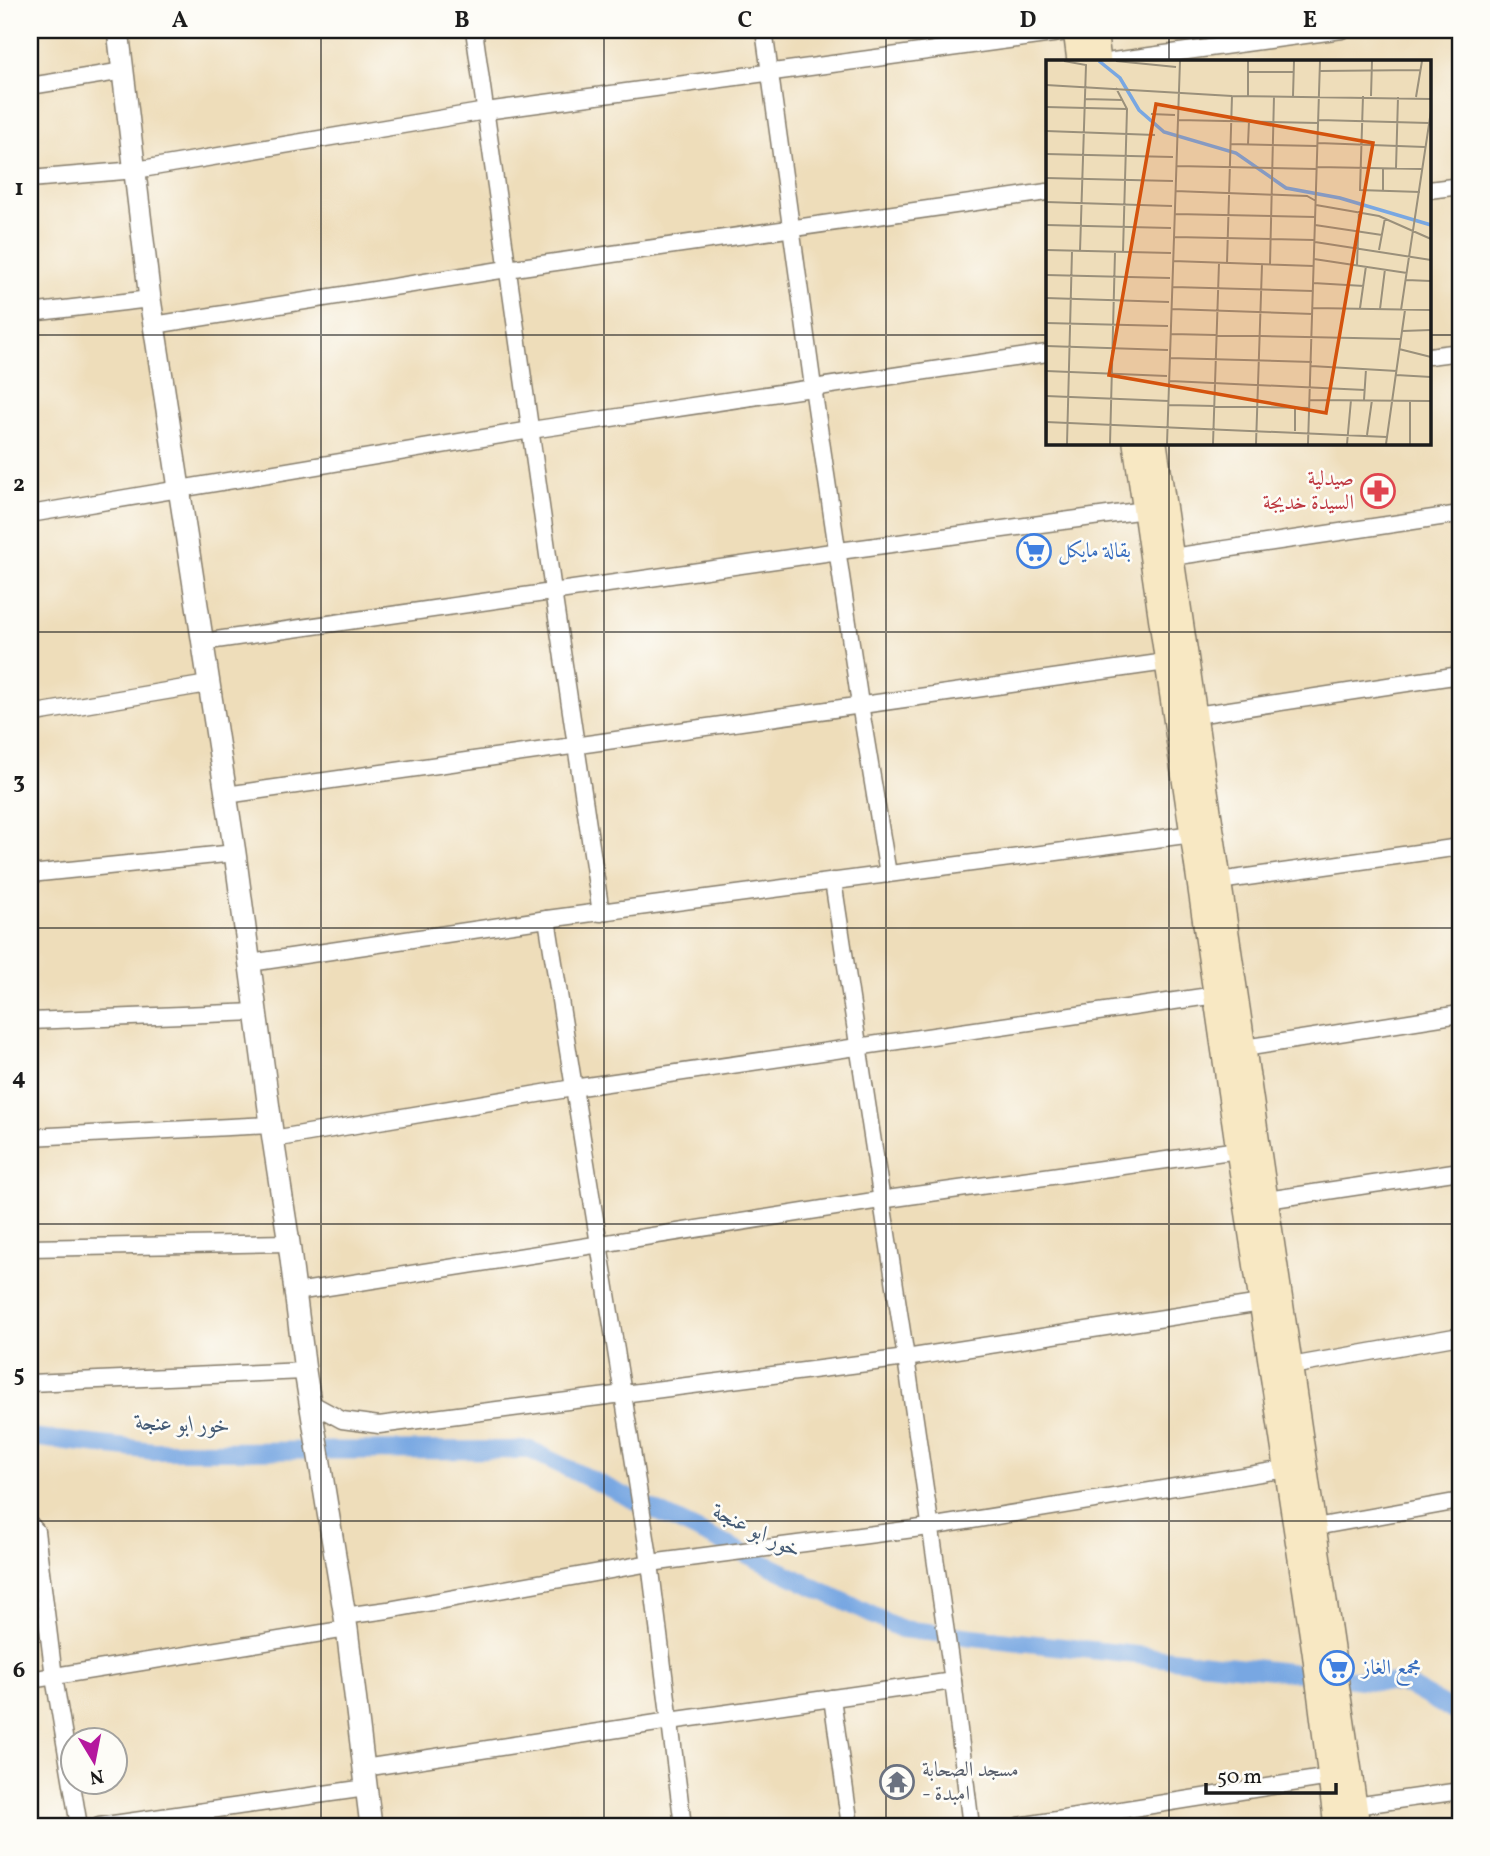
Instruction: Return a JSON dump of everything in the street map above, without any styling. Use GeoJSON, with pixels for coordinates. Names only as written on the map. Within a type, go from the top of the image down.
{"type":"FeatureCollection","features":[{"type":"Feature","properties":{"kind":"main road"},"geometry":{"type":"LineString","coordinates":[[1079,60],[1082,30]]}},
{"type":"Feature","properties":{"kind":"main road"},"geometry":{"type":"LineString","coordinates":[[1082,30],[1098,60]]}},
{"type":"Feature","properties":{"kind":"main road"},"geometry":{"type":"LineString","coordinates":[[1135,444],[1286,1469],[1328,1690],[1357,1816]]}},
{"type":"Feature","properties":{"kind":"main road"},"geometry":{"type":"LineString","coordinates":[[1156,444],[1315,1527],[1323,1653]]}},
{"type":"Feature","properties":{"kind":"main road"},"geometry":{"type":"LineString","coordinates":[[1328,1690],[1330,1777],[1336,1826]]}},
{"type":"Feature","properties":{"kind":"street"},"geometry":{"type":"LineString","coordinates":[[118,30],[150,299],[235,853],[310,1408],[346,1622],[371,1826]]}},
{"type":"Feature","properties":{"kind":"street"},"geometry":{"type":"LineString","coordinates":[[474,30],[601,913]]}},
{"type":"Feature","properties":{"kind":"street"},"geometry":{"type":"LineString","coordinates":[[764,30],[813,387],[888,874]]}},
{"type":"Feature","properties":{"kind":"street"},"geometry":{"type":"LineString","coordinates":[[30,179],[136,170],[486,111],[1082,30]]}},
{"type":"Feature","properties":{"kind":"street"},"geometry":{"type":"LineString","coordinates":[[1120,60],[1342,30]]}},
{"type":"Feature","properties":{"kind":"street"},"geometry":{"type":"LineString","coordinates":[[30,86],[124,71]]}},
{"type":"Feature","properties":{"kind":"street"},"geometry":{"type":"LineString","coordinates":[[1430,190],[1460,186]]}},
{"type":"Feature","properties":{"kind":"street"},"geometry":{"type":"LineString","coordinates":[[154,325],[507,269],[1046,192]]}},
{"type":"Feature","properties":{"kind":"street"},"geometry":{"type":"LineString","coordinates":[[30,313],[150,299]]}},
{"type":"Feature","properties":{"kind":"street"},"geometry":{"type":"LineString","coordinates":[[1430,356],[1460,352]]}},
{"type":"Feature","properties":{"kind":"street"},"geometry":{"type":"LineString","coordinates":[[30,514],[531,430],[1046,353]]}},
{"type":"Feature","properties":{"kind":"street"},"geometry":{"type":"LineString","coordinates":[[202,642],[1145,510]]}},
{"type":"Feature","properties":{"kind":"street"},"geometry":{"type":"LineString","coordinates":[[1172,557],[1460,514]]}},
{"type":"Feature","properties":{"kind":"street"},"geometry":{"type":"LineString","coordinates":[[226,795],[1166,662]]}},
{"type":"Feature","properties":{"kind":"street"},"geometry":{"type":"LineString","coordinates":[[1196,715],[1460,675]]}},
{"type":"Feature","properties":{"kind":"street"},"geometry":{"type":"LineString","coordinates":[[30,714],[208,684]]}},
{"type":"Feature","properties":{"kind":"street"},"geometry":{"type":"LineString","coordinates":[[250,963],[547,919],[1193,834]]}},
{"type":"Feature","properties":{"kind":"street"},"geometry":{"type":"LineString","coordinates":[[1219,881],[1460,847]]}},
{"type":"Feature","properties":{"kind":"street"},"geometry":{"type":"LineString","coordinates":[[30,874],[235,853]]}},
{"type":"Feature","properties":{"kind":"street"},"geometry":{"type":"LineString","coordinates":[[833,881],[906,1358],[953,1681],[971,1826]]}},
{"type":"Feature","properties":{"kind":"street"},"geometry":{"type":"LineString","coordinates":[[547,919],[650,1563],[683,1826]]}},
{"type":"Feature","properties":{"kind":"street"},"geometry":{"type":"LineString","coordinates":[[30,1137],[272,1132],[1216,995]]}},
{"type":"Feature","properties":{"kind":"street"},"geometry":{"type":"LineString","coordinates":[[30,1021],[257,1012]]}},
{"type":"Feature","properties":{"kind":"street"},"geometry":{"type":"LineString","coordinates":[[1244,1048],[1460,1014]]}},
{"type":"Feature","properties":{"kind":"street"},"geometry":{"type":"LineString","coordinates":[[296,1292],[880,1200],[1238,1150]]}},
{"type":"Feature","properties":{"kind":"street"},"geometry":{"type":"LineString","coordinates":[[1267,1200],[1460,1171]]}},
{"type":"Feature","properties":{"kind":"street"},"geometry":{"type":"LineString","coordinates":[[30,1248],[289,1243]]}},
{"type":"Feature","properties":{"kind":"street"},"geometry":{"type":"LineString","coordinates":[[310,1408],[342,1420],[379,1425],[906,1358],[1261,1303]]}},
{"type":"Feature","properties":{"kind":"street"},"geometry":{"type":"LineString","coordinates":[[1291,1366],[1460,1336]]}},
{"type":"Feature","properties":{"kind":"street"},"geometry":{"type":"LineString","coordinates":[[30,1383],[305,1371]]}},
{"type":"Feature","properties":{"kind":"street"},"geometry":{"type":"LineString","coordinates":[[30,1680],[346,1622],[388,1610],[650,1563],[929,1527],[1286,1469]]}},
{"type":"Feature","properties":{"kind":"street"},"geometry":{"type":"LineString","coordinates":[[1315,1527],[1460,1501]]}},
{"type":"Feature","properties":{"kind":"street"},"geometry":{"type":"LineString","coordinates":[[30,1524],[36,1531],[54,1677],[79,1826]]}},
{"type":"Feature","properties":{"kind":"street"},"geometry":{"type":"LineString","coordinates":[[99,1826],[670,1721],[953,1681]]}},
{"type":"Feature","properties":{"kind":"street"},"geometry":{"type":"LineString","coordinates":[[832,1698],[850,1826]]}},
{"type":"Feature","properties":{"kind":"street"},"geometry":{"type":"LineString","coordinates":[[1019,1826],[1330,1777]]}},
{"type":"Feature","properties":{"kind":"street"},"geometry":{"type":"LineString","coordinates":[[1357,1816],[1460,1791]]}},
{"type":"Feature","properties":{"kind":"waterway","name":"خور ابو عنجة"},"geometry":{"type":"LineString","coordinates":[[30,1437],[154,1451],[530,1450],[901,1629],[1407,1685],[1460,1715]]}},
{"type":"Feature","properties":{"kind":"place","name":"صيدلية السيدة خديجة"},"geometry":{"type":"Point","coordinates":[1378,491]}},
{"type":"Feature","properties":{"kind":"place","name":"بقالة مايكل"},"geometry":{"type":"Point","coordinates":[1034,551]}},
{"type":"Feature","properties":{"kind":"place","name":"مجمع الغاز"},"geometry":{"type":"Point","coordinates":[1337,1668]}},
{"type":"Feature","properties":{"kind":"place","name":"مسجد الصحابة - امبدة"},"geometry":{"type":"Point","coordinates":[897,1782]}}]}
